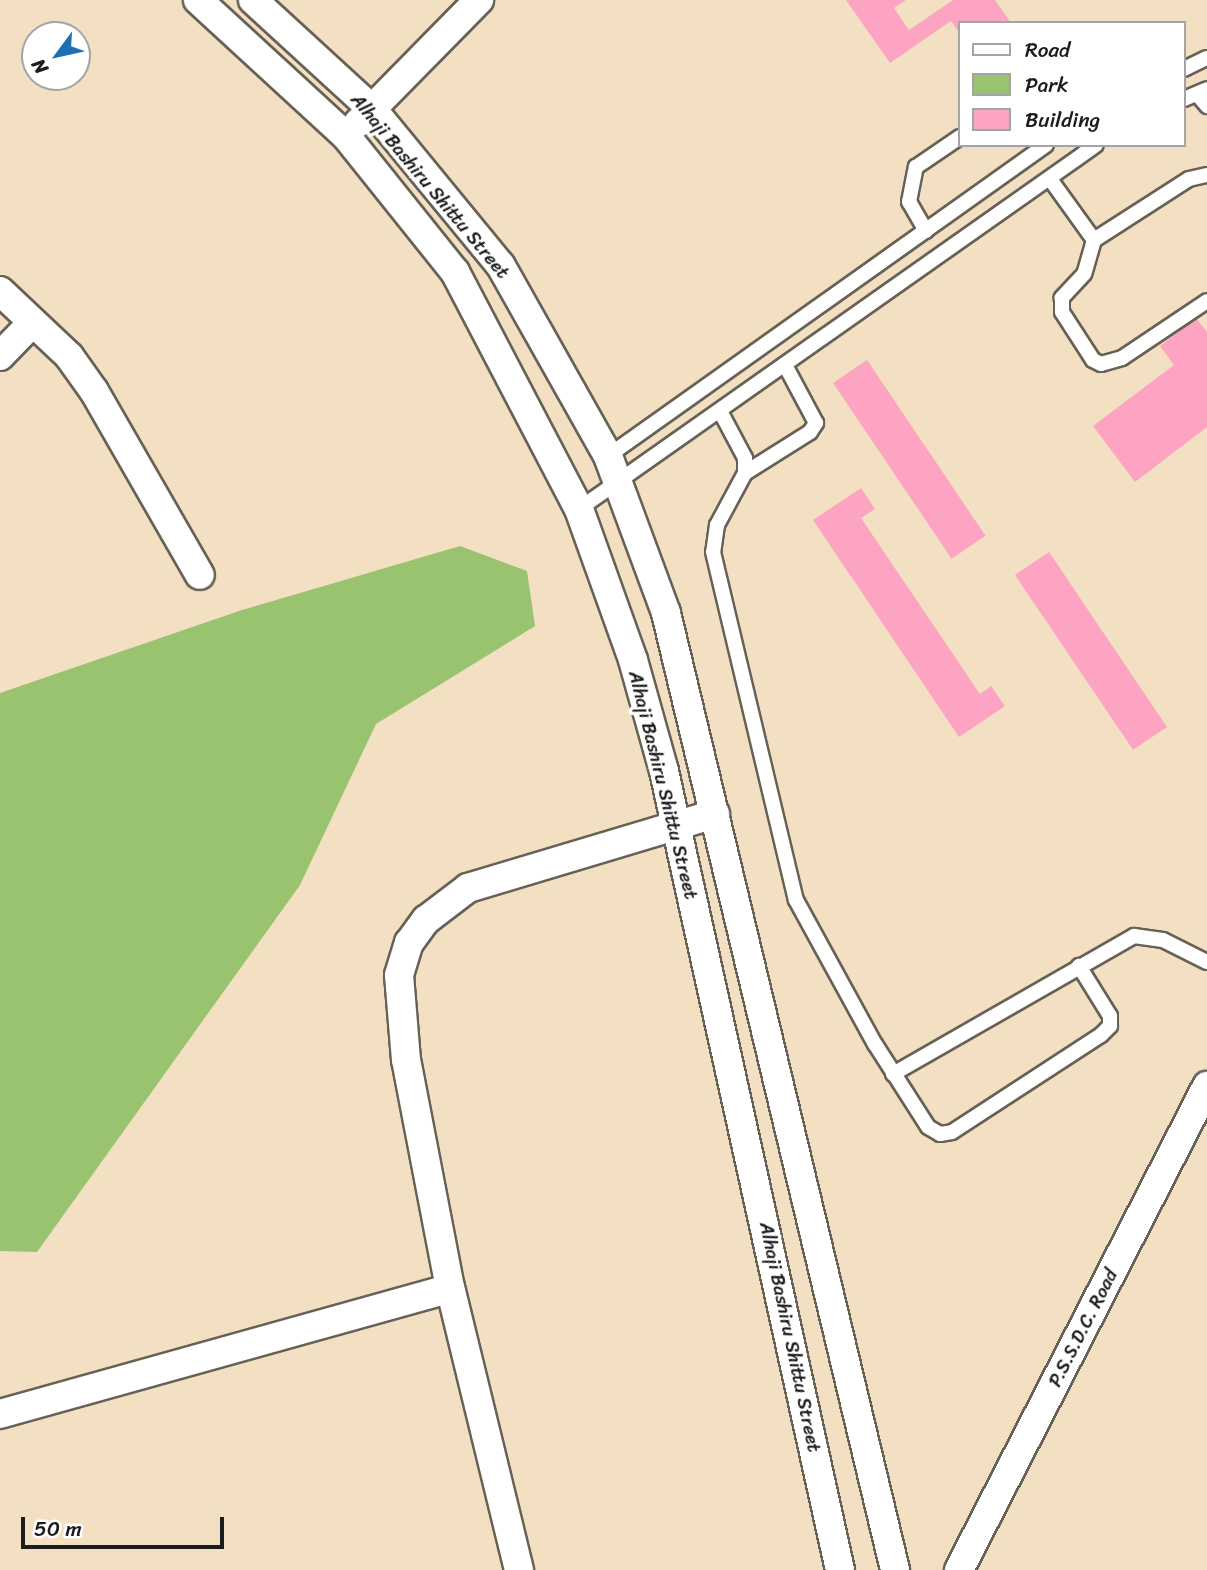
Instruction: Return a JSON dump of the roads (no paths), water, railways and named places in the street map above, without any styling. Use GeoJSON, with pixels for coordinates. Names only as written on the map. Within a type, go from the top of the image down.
{"type":"FeatureCollection","features":[{"type":"Feature","properties":{"kind":"street","name":"Alhaji Bashiru Shittu Street"},"geometry":{"type":"LineString","coordinates":[[198,0],[346,136],[455,272],[579,509],[633,660],[664,771],[674,827],[841,1570]]}},
{"type":"Feature","properties":{"kind":"street","name":"Alhaji Bashiru Shittu Street"},"geometry":{"type":"LineString","coordinates":[[253,0],[372,109],[501,266],[608,456],[666,613],[895,1570]]}},
{"type":"Feature","properties":{"kind":"street"},"geometry":{"type":"LineString","coordinates":[[346,136],[479,0]]}},
{"type":"Feature","properties":{"kind":"street"},"geometry":{"type":"LineString","coordinates":[[0,291],[69,356],[94,391],[200,575]]}},
{"type":"Feature","properties":{"kind":"street"},"geometry":{"type":"LineString","coordinates":[[0,356],[33,321]]}},
{"type":"Feature","properties":{"kind":"street"},"geometry":{"type":"LineString","coordinates":[[519,1570],[450,1288],[406,1060],[399,975],[409,943],[426,920],[468,888],[715,814]]}},
{"type":"Feature","properties":{"kind":"street","name":"P.S.S.D.C. Road"},"geometry":{"type":"LineString","coordinates":[[959,1570],[1207,1086]]}},
{"type":"Feature","properties":{"kind":"street"},"geometry":{"type":"LineString","coordinates":[[0,1414],[450,1288]]}},
{"type":"Feature","properties":{"kind":"lane"},"geometry":{"type":"LineString","coordinates":[[1186,68],[1207,58]]}},
{"type":"Feature","properties":{"kind":"lane"},"geometry":{"type":"LineString","coordinates":[[1196,94],[1207,106]]}},
{"type":"Feature","properties":{"kind":"lane"},"geometry":{"type":"LineString","coordinates":[[926,231],[909,202],[916,167],[958,138]]}},
{"type":"Feature","properties":{"kind":"lane"},"geometry":{"type":"LineString","coordinates":[[608,456],[1043,147]]}},
{"type":"Feature","properties":{"kind":"lane"},"geometry":{"type":"LineString","coordinates":[[579,509],[1093,147]]}},
{"type":"Feature","properties":{"kind":"lane"},"geometry":{"type":"LineString","coordinates":[[1207,175],[1189,179],[1094,240],[1084,274],[1062,298],[1062,312],[1093,360],[1101,364],[1122,358],[1207,301]]}},
{"type":"Feature","properties":{"kind":"lane"},"geometry":{"type":"LineString","coordinates":[[1049,179],[1094,240]]}},
{"type":"Feature","properties":{"kind":"lane"},"geometry":{"type":"LineString","coordinates":[[745,472],[810,432],[816,423],[785,366]]}},
{"type":"Feature","properties":{"kind":"lane"},"geometry":{"type":"LineString","coordinates":[[720,411],[745,458],[745,472],[717,524],[713,552],[796,900],[893,1074],[928,1127],[940,1134],[953,1132],[1110,1026],[1110,1016],[1079,966]]}},
{"type":"Feature","properties":{"kind":"lane"},"geometry":{"type":"LineString","coordinates":[[893,1074],[1134,936],[1163,940],[1207,962]]}}]}
